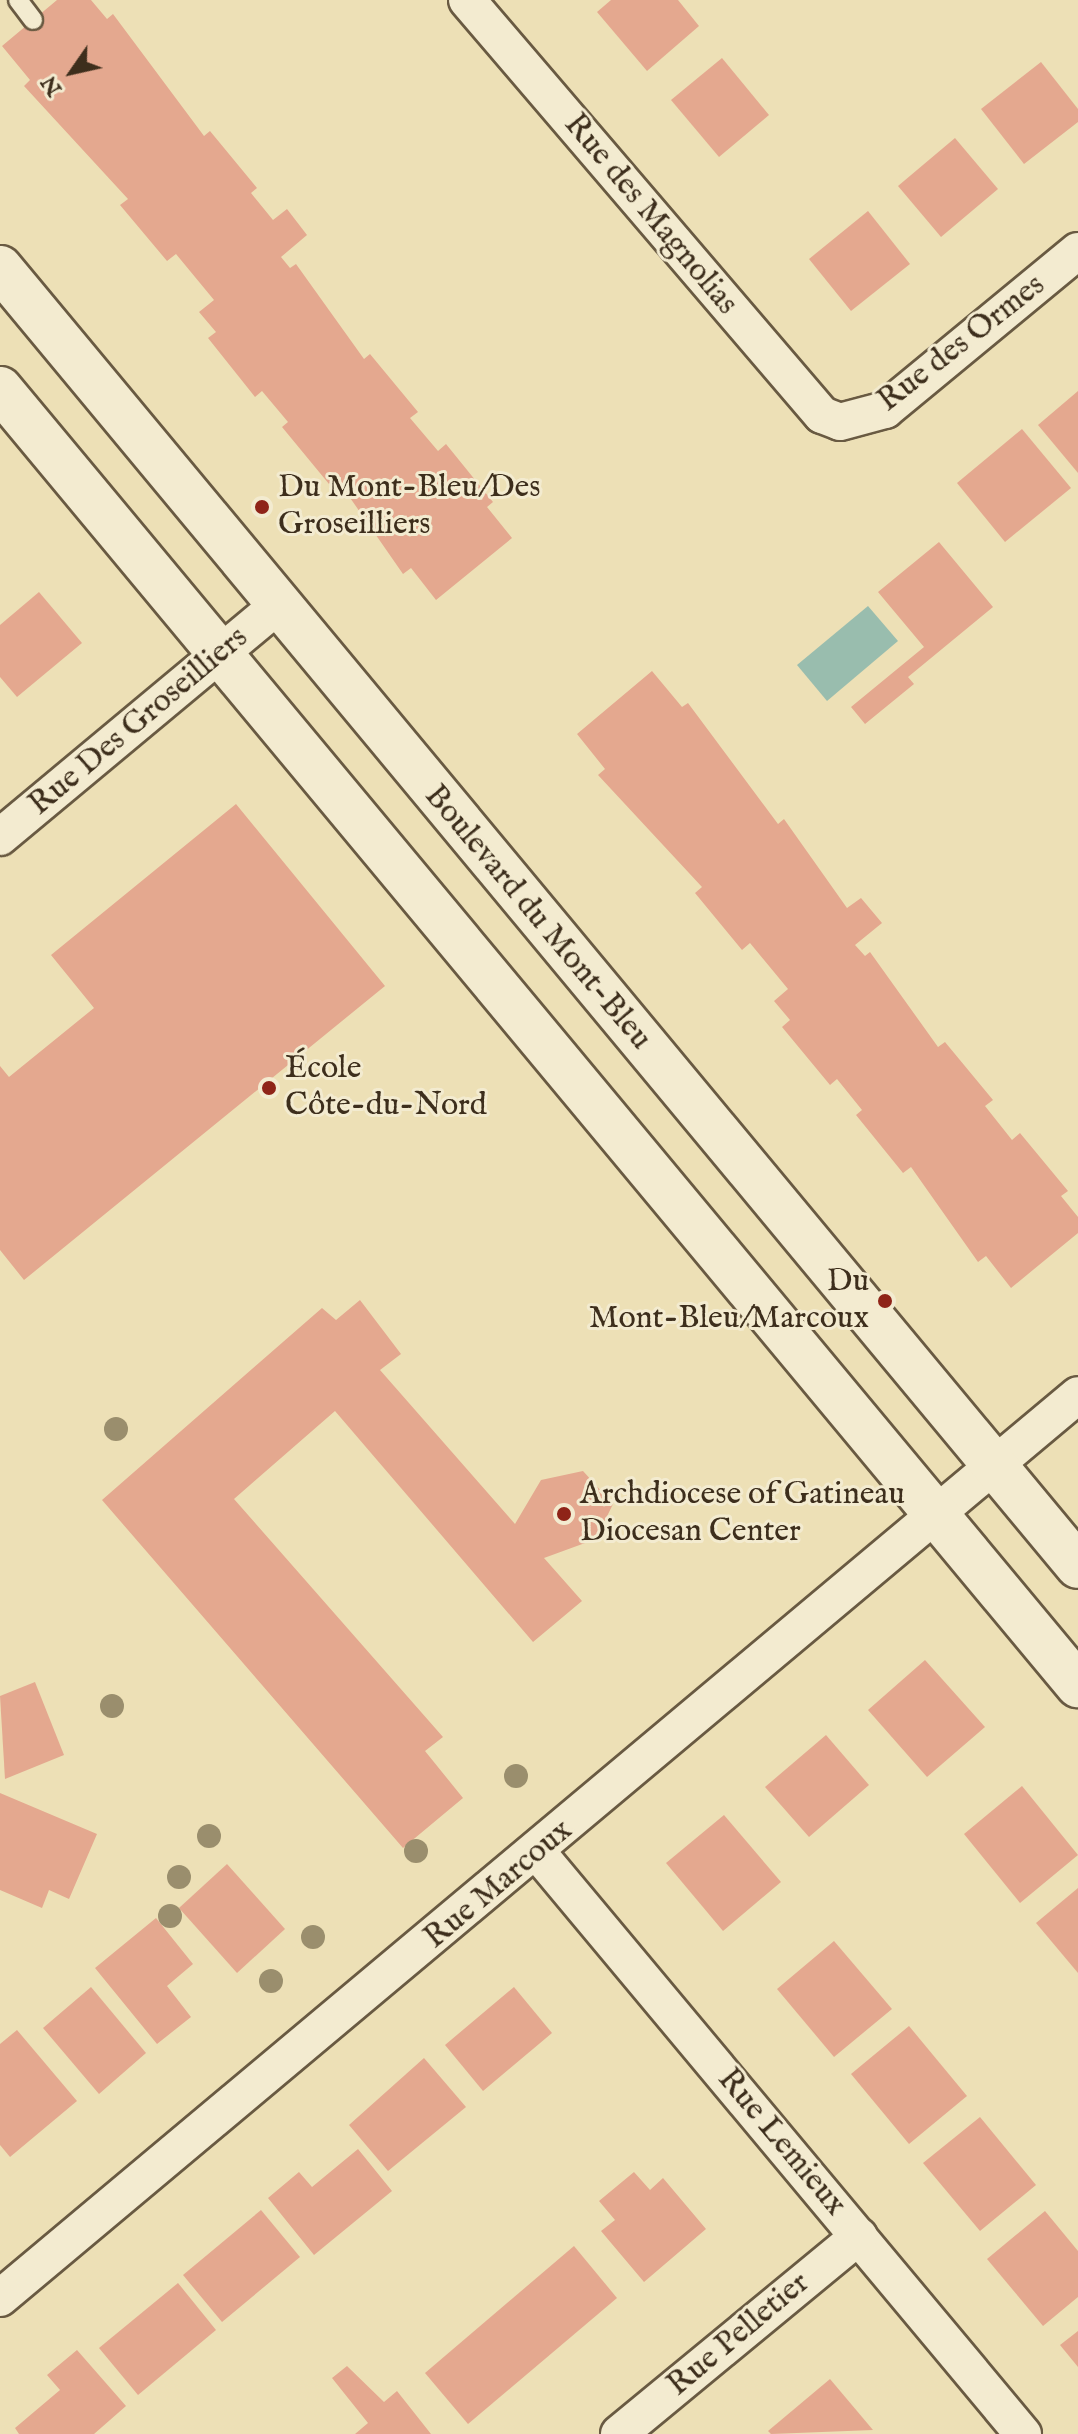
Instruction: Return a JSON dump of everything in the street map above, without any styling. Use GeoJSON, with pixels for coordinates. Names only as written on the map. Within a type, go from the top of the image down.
{"type":"FeatureCollection","features":[{"type":"Feature","properties":{"kind":"street","name":"Rue des Magnolias"},"geometry":{"type":"LineString","coordinates":[[467,0],[810,403],[840,422]]}},
{"type":"Feature","properties":{"kind":"street","name":"Rue des Ormes"},"geometry":{"type":"LineString","coordinates":[[840,422],[885,410],[1078,251]]}},
{"type":"Feature","properties":{"kind":"street","name":"Boulevard du Mont-Bleu"},"geometry":{"type":"LineString","coordinates":[[0,268],[277,606],[1078,1566]]}},
{"type":"Feature","properties":{"kind":"street"},"geometry":{"type":"LineString","coordinates":[[0,389],[1078,1685]]}},
{"type":"Feature","properties":{"kind":"street","name":"Rue Des Groseilliers"},"geometry":{"type":"LineString","coordinates":[[0,837],[220,657],[277,606]]}},
{"type":"Feature","properties":{"kind":"street","name":"Rue Marcoux"},"geometry":{"type":"LineString","coordinates":[[0,2298],[538,1853],[933,1512],[1078,1395]]}},
{"type":"Feature","properties":{"kind":"street","name":"Rue Lemieux"},"geometry":{"type":"LineString","coordinates":[[538,1853],[1023,2434]]}},
{"type":"Feature","properties":{"kind":"street","name":"Rue Pelletier"},"geometry":{"type":"LineString","coordinates":[[619,2434],[859,2236]]}},
{"type":"Feature","properties":{"kind":"lane"},"geometry":{"type":"LineString","coordinates":[[18,0],[33,20]]}},
{"type":"Feature","properties":{"kind":"shaded area"},"geometry":{"type":"Polygon","coordinates":[[[868,606],[898,641],[827,701],[797,665],[868,606]]]}},
{"type":"Feature","properties":{"kind":"building"},"geometry":{"type":"Polygon","coordinates":[[[57,0],[91,0],[107,19],[113,14],[204,136],[210,131],[257,188],[251,193],[273,220],[287,209],[307,235],[281,257],[290,268],[296,264],[364,359],[370,354],[418,412],[410,418],[438,451],[446,444],[493,502],[487,507],[512,538],[436,600],[411,568],[403,574],[337,479],[329,484],[282,427],[288,422],[262,391],[255,397],[208,338],[216,332],[199,312],[214,300],[176,254],[167,261],[120,205],[128,199],[24,86],[30,80],[2,46],[57,0]]]}},
{"type":"Feature","properties":{"kind":"building"},"geometry":{"type":"Polygon","coordinates":[[[611,0],[678,0],[699,26],[647,71],[597,12],[611,0]]]}},
{"type":"Feature","properties":{"kind":"building"},"geometry":{"type":"Polygon","coordinates":[[[722,58],[769,115],[719,157],[671,100],[722,58]]]}},
{"type":"Feature","properties":{"kind":"building"},"geometry":{"type":"Polygon","coordinates":[[[1041,62],[1078,109],[1078,122],[1024,164],[981,109],[1041,62]]]}},
{"type":"Feature","properties":{"kind":"building"},"geometry":{"type":"Polygon","coordinates":[[[955,138],[998,189],[941,237],[898,186],[955,138]]]}},
{"type":"Feature","properties":{"kind":"building"},"geometry":{"type":"Polygon","coordinates":[[[868,211],[910,264],[851,311],[809,259],[868,211]]]}},
{"type":"Feature","properties":{"kind":"building"},"geometry":{"type":"Polygon","coordinates":[[[1078,391],[1078,473],[1038,425],[1078,391]]]}},
{"type":"Feature","properties":{"kind":"building"},"geometry":{"type":"Polygon","coordinates":[[[1022,429],[1071,488],[1005,542],[957,483],[1022,429]]]}},
{"type":"Feature","properties":{"kind":"building"},"geometry":{"type":"Polygon","coordinates":[[[939,542],[993,607],[908,677],[914,684],[865,724],[851,707],[924,647],[878,592],[939,542]]]}},
{"type":"Feature","properties":{"kind":"building"},"geometry":{"type":"Polygon","coordinates":[[[39,592],[82,643],[17,697],[0,677],[0,625],[39,592]]]}},
{"type":"Feature","properties":{"kind":"building"},"geometry":{"type":"Polygon","coordinates":[[[652,671],[682,707],[688,703],[778,824],[784,819],[847,908],[861,898],[882,923],[855,945],[865,956],[870,952],[938,1047],[945,1042],[993,1100],[985,1106],[1012,1140],[1020,1133],[1068,1191],[1061,1196],[1078,1217],[1078,1233],[1011,1288],[986,1256],[978,1262],[911,1167],[903,1173],[856,1115],[862,1110],[837,1079],[830,1085],[782,1027],[790,1020],[774,1001],[788,989],[750,943],[742,950],[695,893],[702,887],[598,775],[605,769],[577,734],[652,671]]]}},
{"type":"Feature","properties":{"kind":"building","name":"École Côte-du-Nord"},"geometry":{"type":"Polygon","coordinates":[[[236,804],[385,986],[24,1280],[0,1250],[0,1066],[9,1077],[94,1008],[51,955],[236,804]]]}},
{"type":"Feature","properties":{"kind":"building"},"geometry":{"type":"Polygon","coordinates":[[[360,1300],[401,1354],[380,1370],[515,1524],[541,1480],[583,1471],[613,1504],[596,1539],[544,1558],[582,1601],[533,1642],[335,1411],[234,1499],[443,1737],[425,1751],[463,1798],[403,1848],[102,1500],[322,1308],[336,1320],[360,1300]]]}},
{"type":"Feature","properties":{"kind":"building"},"geometry":{"type":"Polygon","coordinates":[[[925,1660],[985,1727],[927,1777],[868,1710],[925,1660]]]}},
{"type":"Feature","properties":{"kind":"building"},"geometry":{"type":"Polygon","coordinates":[[[35,1682],[64,1755],[5,1779],[0,1696],[35,1682]]]}},
{"type":"Feature","properties":{"kind":"building"},"geometry":{"type":"Polygon","coordinates":[[[826,1735],[869,1785],[809,1837],[765,1787],[826,1735]]]}},
{"type":"Feature","properties":{"kind":"building"},"geometry":{"type":"Polygon","coordinates":[[[1022,1786],[1078,1855],[1020,1903],[964,1834],[1022,1786]]]}},
{"type":"Feature","properties":{"kind":"building"},"geometry":{"type":"Polygon","coordinates":[[[0,1793],[97,1834],[69,1899],[49,1890],[42,1908],[0,1890],[0,1793]]]}},
{"type":"Feature","properties":{"kind":"building"},"geometry":{"type":"Polygon","coordinates":[[[724,1815],[781,1882],[723,1931],[666,1863],[724,1815]]]}},
{"type":"Feature","properties":{"kind":"building"},"geometry":{"type":"Polygon","coordinates":[[[227,1864],[285,1929],[237,1973],[179,1908],[227,1864]]]}},
{"type":"Feature","properties":{"kind":"building"},"geometry":{"type":"Polygon","coordinates":[[[1078,1888],[1078,1973],[1036,1923],[1078,1888]]]}},
{"type":"Feature","properties":{"kind":"building"},"geometry":{"type":"Polygon","coordinates":[[[156,1918],[193,1964],[167,1986],[191,2017],[157,2044],[95,1968],[156,1918]]]}},
{"type":"Feature","properties":{"kind":"building"},"geometry":{"type":"Polygon","coordinates":[[[834,1941],[892,2009],[834,2057],[777,1989],[834,1941]]]}},
{"type":"Feature","properties":{"kind":"building"},"geometry":{"type":"Polygon","coordinates":[[[91,1987],[146,2053],[99,2094],[43,2028],[91,1987]]]}},
{"type":"Feature","properties":{"kind":"building"},"geometry":{"type":"Polygon","coordinates":[[[514,1987],[552,2033],[483,2091],[445,2045],[514,1987]]]}},
{"type":"Feature","properties":{"kind":"building"},"geometry":{"type":"Polygon","coordinates":[[[909,2026],[967,2096],[909,2144],[851,2074],[909,2026]]]}},
{"type":"Feature","properties":{"kind":"building"},"geometry":{"type":"Polygon","coordinates":[[[17,2030],[77,2101],[10,2157],[0,2145],[0,2044],[17,2030]]]}},
{"type":"Feature","properties":{"kind":"building"},"geometry":{"type":"Polygon","coordinates":[[[424,2058],[466,2107],[388,2171],[349,2125],[424,2058]]]}},
{"type":"Feature","properties":{"kind":"building"},"geometry":{"type":"Polygon","coordinates":[[[980,2117],[1036,2185],[980,2231],[923,2163],[980,2117]]]}},
{"type":"Feature","properties":{"kind":"building"},"geometry":{"type":"Polygon","coordinates":[[[358,2149],[392,2191],[314,2255],[268,2198],[299,2172],[312,2187],[358,2149]]]}},
{"type":"Feature","properties":{"kind":"building"},"geometry":{"type":"Polygon","coordinates":[[[634,2172],[650,2190],[663,2178],[706,2229],[644,2282],[601,2231],[615,2220],[599,2201],[634,2172]]]}},
{"type":"Feature","properties":{"kind":"building"},"geometry":{"type":"Polygon","coordinates":[[[261,2210],[300,2257],[222,2322],[183,2275],[261,2210]]]}},
{"type":"Feature","properties":{"kind":"building"},"geometry":{"type":"Polygon","coordinates":[[[1045,2211],[1078,2251],[1078,2297],[1043,2326],[987,2259],[1045,2211]]]}},
{"type":"Feature","properties":{"kind":"building"},"geometry":{"type":"Polygon","coordinates":[[[574,2246],[617,2298],[468,2424],[425,2373],[574,2246]]]}},
{"type":"Feature","properties":{"kind":"building"},"geometry":{"type":"Polygon","coordinates":[[[178,2283],[216,2330],[138,2395],[99,2348],[178,2283]]]}},
{"type":"Feature","properties":{"kind":"building"},"geometry":{"type":"Polygon","coordinates":[[[1078,2331],[1078,2367],[1060,2345],[1078,2331]]]}},
{"type":"Feature","properties":{"kind":"building"},"geometry":{"type":"Polygon","coordinates":[[[77,2350],[126,2406],[94,2434],[19,2434],[15,2428],[60,2390],[47,2375],[77,2350]]]}},
{"type":"Feature","properties":{"kind":"building"},"geometry":{"type":"Polygon","coordinates":[[[347,2366],[384,2402],[397,2391],[431,2434],[355,2434],[368,2423],[332,2378],[347,2366]]]}},
{"type":"Feature","properties":{"kind":"building"},"geometry":{"type":"Polygon","coordinates":[[[830,2379],[873,2430],[771,2434],[768,2431],[830,2379]]]}},
{"type":"Feature","properties":{"kind":"place","name":"Du Mont-Bleu/Des Groseilliers"},"geometry":{"type":"Point","coordinates":[262,507]}},
{"type":"Feature","properties":{"kind":"place","name":"École Côte-du-Nord"},"geometry":{"type":"Point","coordinates":[269,1088]}},
{"type":"Feature","properties":{"kind":"place","name":"Du Mont-Bleu/Marcoux"},"geometry":{"type":"Point","coordinates":[885,1301]}},
{"type":"Feature","properties":{"kind":"place","name":"Archdiocese of Gatineau Diocesan Center"},"geometry":{"type":"Point","coordinates":[564,1514]}}]}
